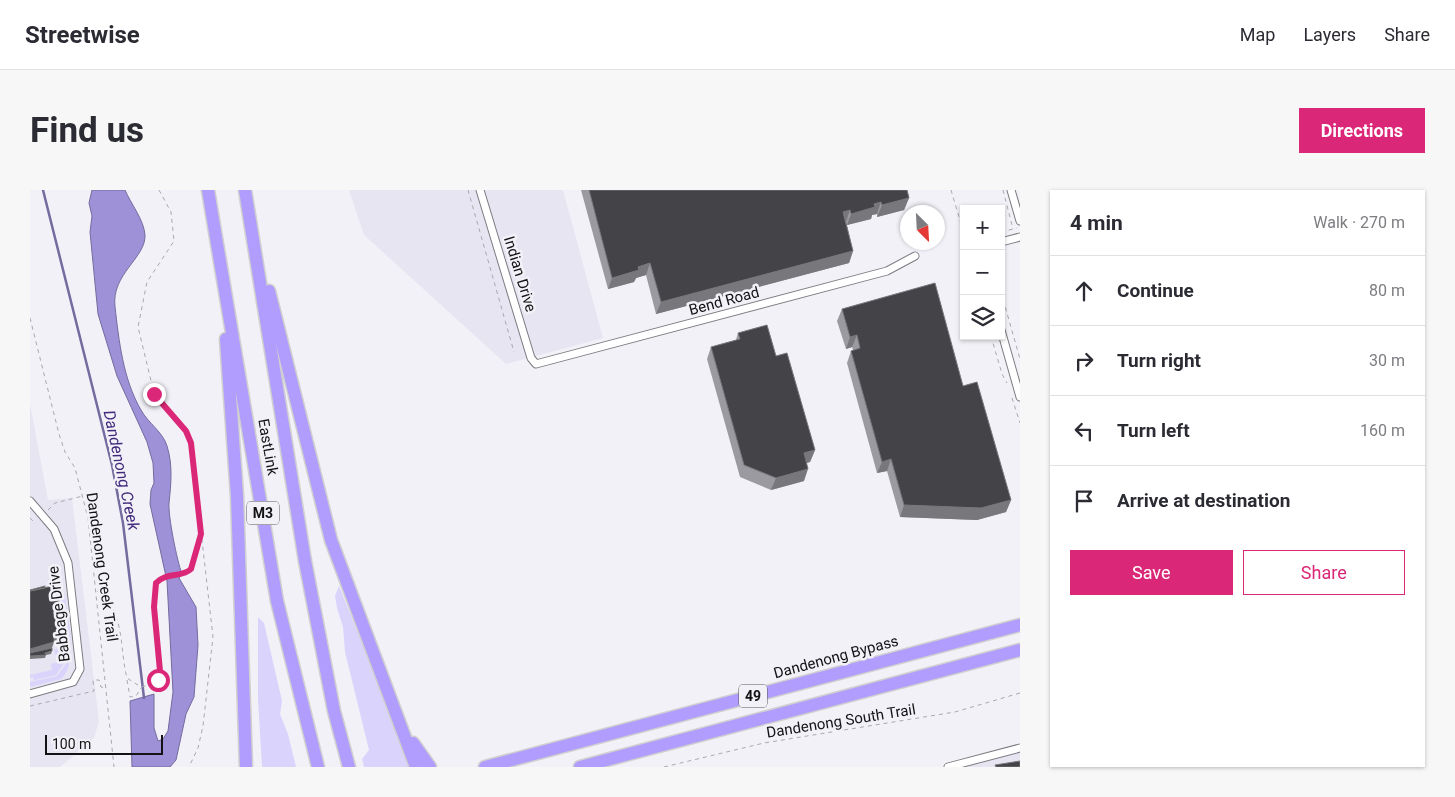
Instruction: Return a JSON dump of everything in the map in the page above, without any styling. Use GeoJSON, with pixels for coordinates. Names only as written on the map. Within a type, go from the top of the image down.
{"type":"FeatureCollection","features":[{"type":"Feature","properties":{"kind":"highway","name":"EastLink"},"geometry":{"type":"LineString","coordinates":[[208,190],[277,602],[318,767]]}},
{"type":"Feature","properties":{"kind":"highway","name":"EastLink"},"geometry":{"type":"LineString","coordinates":[[245,190],[305,561],[334,711],[349,767]]}},
{"type":"Feature","properties":{"kind":"highway"},"geometry":{"type":"LineString","coordinates":[[253,236],[280,329],[331,540],[416,767]]}},
{"type":"Feature","properties":{"kind":"highway"},"geometry":{"type":"LineString","coordinates":[[219,257],[237,486],[246,767]]}},
{"type":"Feature","properties":{"kind":"highway","name":"Dandenong Bypass"},"geometry":{"type":"LineString","coordinates":[[485,767],[1020,625]]}},
{"type":"Feature","properties":{"kind":"highway","name":"49"},"geometry":{"type":"LineString","coordinates":[[580,767],[1020,650]]}},
{"type":"Feature","properties":{"kind":"highway"},"geometry":{"type":"LineString","coordinates":[[404,731],[430,767]]}},
{"type":"Feature","properties":{"kind":"street","name":"Indian Drive"},"geometry":{"type":"LineString","coordinates":[[480,190],[531,358],[536,364]]}},
{"type":"Feature","properties":{"kind":"street"},"geometry":{"type":"LineString","coordinates":[[1011,190],[1020,221]]}},
{"type":"Feature","properties":{"kind":"street"},"geometry":{"type":"LineString","coordinates":[[1005,241],[1020,237]]}},
{"type":"Feature","properties":{"kind":"street","name":"Bend Road"},"geometry":{"type":"LineString","coordinates":[[536,364],[887,271],[915,256]]}},
{"type":"Feature","properties":{"kind":"street"},"geometry":{"type":"LineString","coordinates":[[1004,340],[1020,397]]}},
{"type":"Feature","properties":{"kind":"street","name":"Babbage Drive"},"geometry":{"type":"LineString","coordinates":[[30,501],[44,514],[59,538],[68,563],[80,669],[78,676],[73,682],[30,694]]}},
{"type":"Feature","properties":{"kind":"street"},"geometry":{"type":"LineString","coordinates":[[948,767],[1020,748]]}},
{"type":"Feature","properties":{"kind":"path"},"geometry":{"type":"LineString","coordinates":[[159,190],[171,212],[174,241],[148,282],[138,327],[154,394],[186,431],[191,443],[213,628],[213,647],[200,739],[189,767]]}},
{"type":"Feature","properties":{"kind":"path"},"geometry":{"type":"LineString","coordinates":[[468,190],[514,352]]}},
{"type":"Feature","properties":{"kind":"path"},"geometry":{"type":"LineString","coordinates":[[952,190],[960,219]]}},
{"type":"Feature","properties":{"kind":"path"},"geometry":{"type":"LineString","coordinates":[[1002,190],[1013,229]]}},
{"type":"Feature","properties":{"kind":"path"},"geometry":{"type":"LineString","coordinates":[[1005,231],[1020,227]]}},
{"type":"Feature","properties":{"kind":"path"},"geometry":{"type":"LineString","coordinates":[[1002,295],[1020,358]]}},
{"type":"Feature","properties":{"kind":"path","name":"Dandenong Creek Trail"},"geometry":{"type":"LineString","coordinates":[[30,318],[59,434],[65,452],[75,468],[84,496],[107,688],[114,767]]}},
{"type":"Feature","properties":{"kind":"path"},"geometry":{"type":"LineString","coordinates":[[993,340],[1002,374],[1009,384]]}},
{"type":"Feature","properties":{"kind":"path"},"geometry":{"type":"LineString","coordinates":[[1010,391],[1020,424]]}},
{"type":"Feature","properties":{"kind":"path"},"geometry":{"type":"LineString","coordinates":[[44,514],[55,503],[84,496]]}},
{"type":"Feature","properties":{"kind":"path"},"geometry":{"type":"LineString","coordinates":[[96,590],[106,598],[119,621],[130,697],[136,696],[141,687],[158,680],[160,671],[154,591],[156,583],[165,576],[191,569],[201,534]]}},
{"type":"Feature","properties":{"kind":"path"},"geometry":{"type":"LineString","coordinates":[[127,678],[141,687]]}},
{"type":"Feature","properties":{"kind":"path"},"geometry":{"type":"LineString","coordinates":[[30,706],[94,691],[93,680],[99,680],[101,686],[107,688]]}},
{"type":"Feature","properties":{"kind":"path","name":"Dandenong South Trail"},"geometry":{"type":"LineString","coordinates":[[664,767],[764,743],[956,712],[1020,693]]}},
{"type":"Feature","properties":{"kind":"shaded area"},"geometry":{"type":"Polygon","coordinates":[[[92,190],[125,190],[144,229],[144,243],[123,276],[115,295],[118,333],[126,373],[135,398],[144,415],[162,436],[169,453],[171,482],[169,509],[173,538],[182,574],[179,578],[196,607],[198,645],[194,697],[186,714],[176,760],[170,767],[132,767],[130,701],[154,694],[154,728],[158,741],[163,739],[168,731],[173,692],[167,581],[150,504],[151,490],[154,483],[153,463],[147,442],[117,376],[98,314],[90,232],[92,216],[89,203],[92,190]]]}},
{"type":"Feature","properties":{"kind":"shaded area"},"geometry":{"type":"Polygon","coordinates":[[[349,190],[563,190],[603,338],[506,364],[364,235],[349,190]]]}},
{"type":"Feature","properties":{"kind":"shaded area"},"geometry":{"type":"Polygon","coordinates":[[[30,404],[48,500],[72,498],[99,721],[94,738],[60,767],[30,767],[30,404]]]}},
{"type":"Feature","properties":{"kind":"shaded area"},"geometry":{"type":"Polygon","coordinates":[[[339,586],[413,767],[364,767],[362,759],[369,750],[345,652],[343,627],[335,596],[339,586]]]}},
{"type":"Feature","properties":{"kind":"shaded area"},"geometry":{"type":"Polygon","coordinates":[[[56,593],[59,593],[66,660],[56,675],[34,680],[33,677],[30,678],[30,675],[52,670],[51,664],[58,662],[54,650],[61,647],[56,593]]]}},
{"type":"Feature","properties":{"kind":"shaded area"},"geometry":{"type":"Polygon","coordinates":[[[60,593],[65,594],[71,639],[70,662],[61,679],[30,687],[30,682],[57,676],[68,661],[60,593]]]}},
{"type":"Feature","properties":{"kind":"shaded area"},"geometry":{"type":"Polygon","coordinates":[[[258,617],[264,623],[282,701],[280,714],[288,734],[296,767],[262,767],[258,699],[258,617]]]}},
{"type":"Feature","properties":{"kind":"shaded area"},"geometry":{"type":"Polygon","coordinates":[[[1020,752],[1020,767],[963,767],[1020,752]]]}},
{"type":"Feature","properties":{"kind":"building"},"geometry":{"type":"Polygon","coordinates":[[[589,190],[907,190],[909,198],[882,205],[881,202],[874,204],[875,207],[851,214],[850,210],[843,212],[853,251],[661,302],[650,263],[638,267],[639,270],[612,278],[589,190]]]}},
{"type":"Feature","properties":{"kind":"building"},"geometry":{"type":"Polygon","coordinates":[[[935,283],[963,386],[977,382],[1011,500],[981,508],[904,505],[891,459],[882,462],[851,351],[860,348],[857,335],[850,337],[842,309],[935,283]]]}},
{"type":"Feature","properties":{"kind":"building"},"geometry":{"type":"Polygon","coordinates":[[[767,325],[776,356],[787,353],[815,450],[804,453],[808,469],[776,478],[744,465],[711,347],[740,339],[738,333],[767,325]]]}},
{"type":"Feature","properties":{"kind":"building"},"geometry":{"type":"Polygon","coordinates":[[[57,585],[63,632],[54,634],[54,642],[30,649],[30,591],[57,585]]]}},
{"type":"Feature","properties":{"kind":"building"},"geometry":{"type":"Polygon","coordinates":[[[45,586],[45,588],[30,591],[30,590],[45,586]]]}},
{"type":"Feature","properties":{"kind":"building"},"geometry":{"type":"Polygon","coordinates":[[[52,648],[52,651],[45,653],[46,655],[30,656],[30,653],[52,648]]]}},
{"type":"Feature","properties":{"kind":"building"},"geometry":{"type":"Polygon","coordinates":[[[1020,761],[1020,767],[996,767],[995,765],[1020,761]]]}},
{"type":"Feature","properties":{"kind":"waterway","name":"Dandenong Creek"},"geometry":{"type":"LineString","coordinates":[[43,190],[112,465],[123,523],[144,698]]}},
{"type":"Feature","properties":{"kind":"route"},"geometry":{"type":"LineString","coordinates":[[154,394],[186,431],[191,443],[201,534],[191,569],[188,572],[160,578],[156,583],[154,607],[160,671],[158,680]]}}]}
